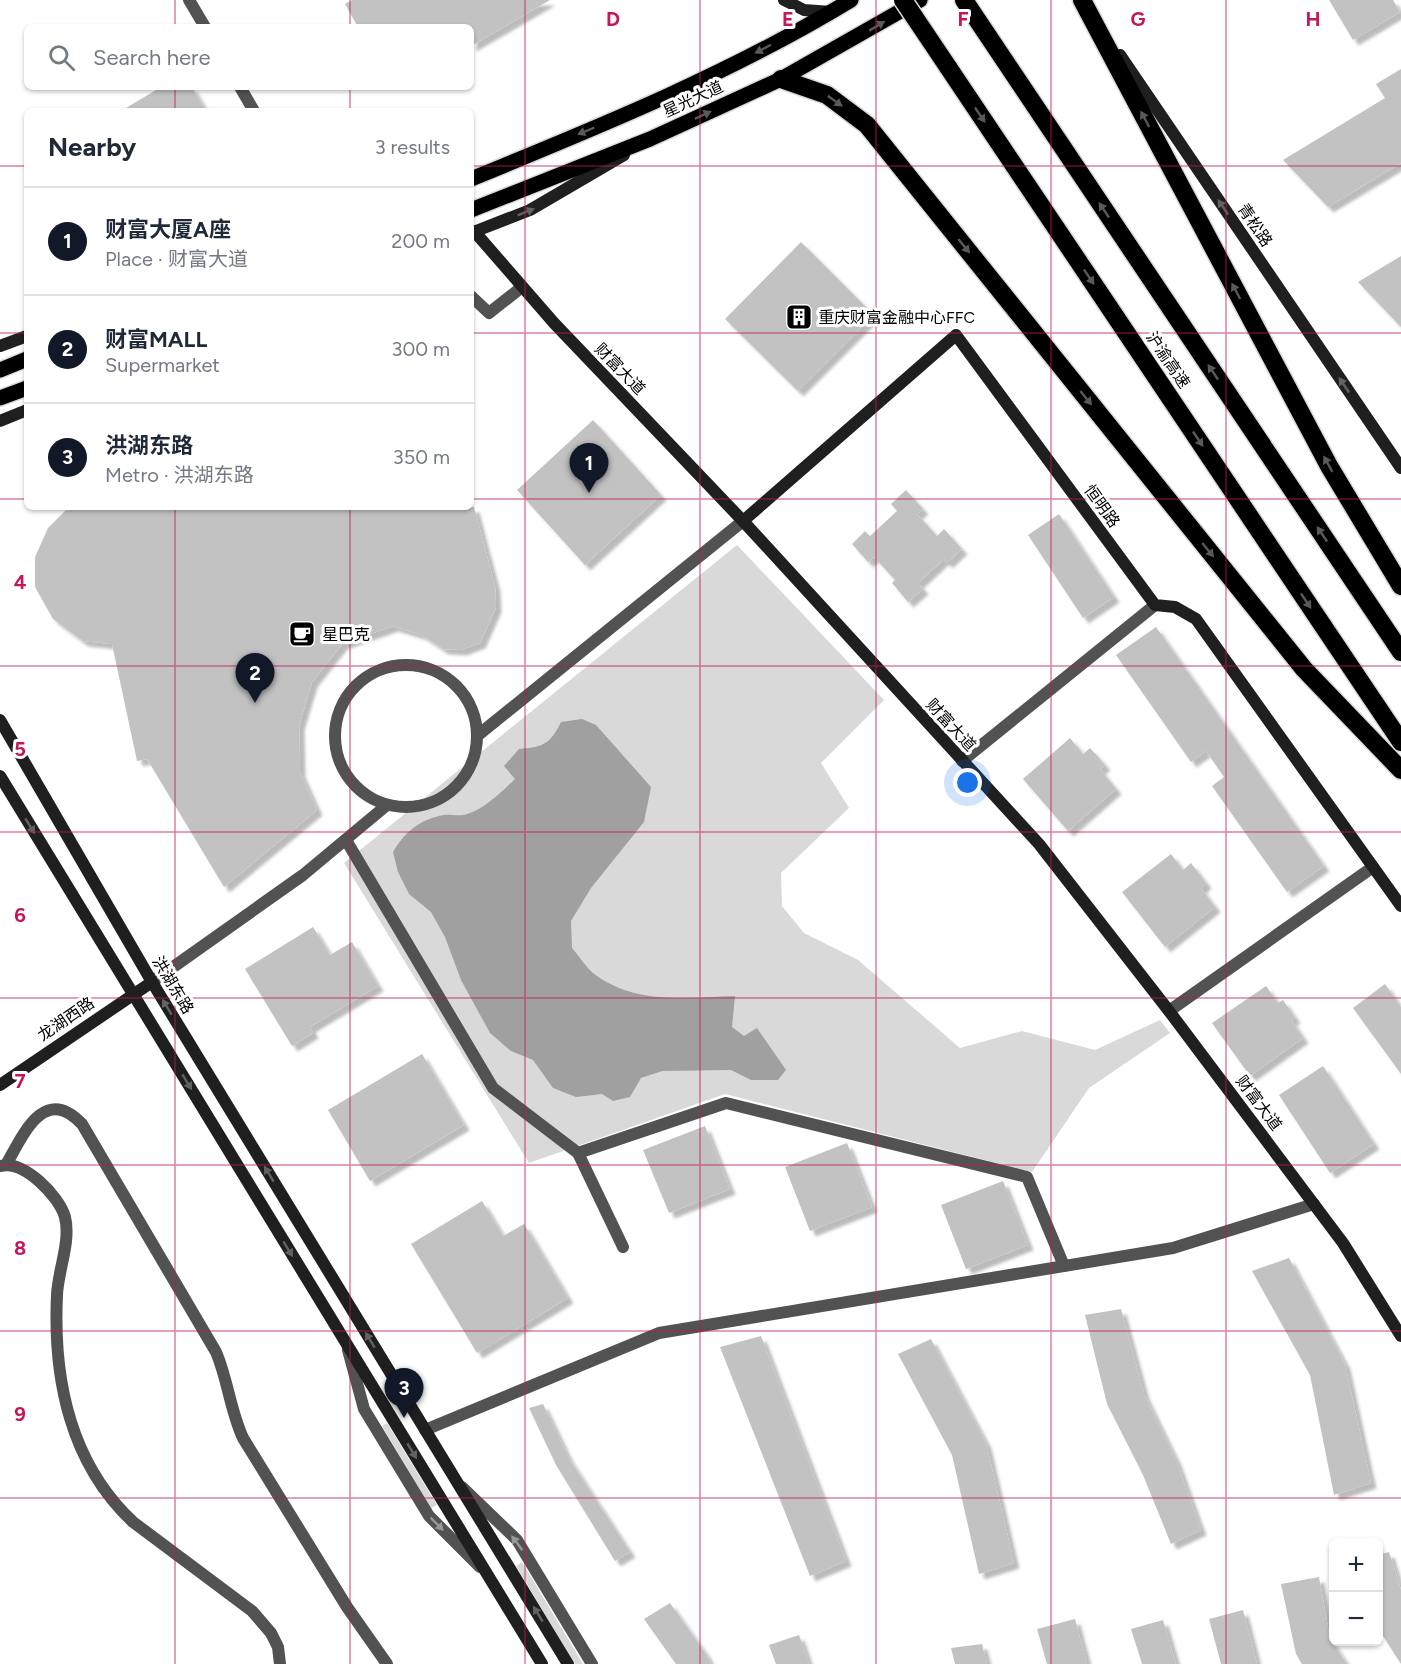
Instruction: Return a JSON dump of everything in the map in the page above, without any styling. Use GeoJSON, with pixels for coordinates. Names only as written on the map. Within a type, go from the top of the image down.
{"type":"FeatureCollection","features":[{"type":"Feature","properties":{"kind":"highway","name":"沪渝高速"},"geometry":{"type":"LineString","coordinates":[[903,0],[1401,742]]}},
{"type":"Feature","properties":{"kind":"highway","name":"沪渝高速"},"geometry":{"type":"LineString","coordinates":[[964,0],[1401,652]]}},
{"type":"Feature","properties":{"kind":"highway"},"geometry":{"type":"LineString","coordinates":[[1082,0],[1329,466],[1401,586]]}},
{"type":"Feature","properties":{"kind":"highway"},"geometry":{"type":"LineString","coordinates":[[781,79],[827,95],[867,125],[1304,669],[1401,770]]}},
{"type":"Feature","properties":{"kind":"main road","name":"星光大道"},"geometry":{"type":"LineString","coordinates":[[474,178],[641,109],[759,52],[851,0]]}},
{"type":"Feature","properties":{"kind":"main road","name":"星光大道"},"geometry":{"type":"LineString","coordinates":[[474,209],[650,139],[781,79],[920,0]]}},
{"type":"Feature","properties":{"kind":"main road"},"geometry":{"type":"LineString","coordinates":[[0,370],[24,360]]}},
{"type":"Feature","properties":{"kind":"main road"},"geometry":{"type":"LineString","coordinates":[[0,398],[24,389]]}},
{"type":"Feature","properties":{"kind":"street"},"geometry":{"type":"LineString","coordinates":[[189,0],[203,24]]}},
{"type":"Feature","properties":{"kind":"street"},"geometry":{"type":"LineString","coordinates":[[784,0],[804,10],[831,12]]}},
{"type":"Feature","properties":{"kind":"street","name":"青松路"},"geometry":{"type":"LineString","coordinates":[[1082,0],[1401,468]]}},
{"type":"Feature","properties":{"kind":"street"},"geometry":{"type":"LineString","coordinates":[[242,90],[252,108]]}},
{"type":"Feature","properties":{"kind":"street"},"geometry":{"type":"LineString","coordinates":[[474,232],[530,210],[650,139]]}},
{"type":"Feature","properties":{"kind":"street","name":"财富大道"},"geometry":{"type":"LineString","coordinates":[[474,233],[743,521],[1039,844],[1169,1011],[1344,1243],[1401,1336]]}},
{"type":"Feature","properties":{"kind":"street"},"geometry":{"type":"LineString","coordinates":[[474,299],[489,313],[522,287]]}},
{"type":"Feature","properties":{"kind":"street","name":"恒明路"},"geometry":{"type":"LineString","coordinates":[[743,521],[956,334],[1155,605]]}},
{"type":"Feature","properties":{"kind":"street"},"geometry":{"type":"LineString","coordinates":[[0,346],[24,337]]}},
{"type":"Feature","properties":{"kind":"street"},"geometry":{"type":"LineString","coordinates":[[1,420],[24,411]]}},
{"type":"Feature","properties":{"kind":"street"},"geometry":{"type":"LineString","coordinates":[[477,736],[584,652],[743,521]]}},
{"type":"Feature","properties":{"kind":"street"},"geometry":{"type":"LineString","coordinates":[[962,761],[1155,605],[1175,607],[1196,619],[1401,906]]}},
{"type":"Feature","properties":{"kind":"street"},"geometry":{"type":"LineString","coordinates":[[411,664],[434,670],[453,682],[468,701],[476,723],[477,747],[469,770],[454,789],[427,804],[411,808],[387,805],[365,795],[348,778],[337,758],[334,734],[338,712],[350,691],[367,675],[388,666],[411,664]]}},
{"type":"Feature","properties":{"kind":"street","name":"洪湖东路"},"geometry":{"type":"LineString","coordinates":[[0,720],[152,982],[568,1664]]}},
{"type":"Feature","properties":{"kind":"street"},"geometry":{"type":"LineString","coordinates":[[0,776],[542,1664]]}},
{"type":"Feature","properties":{"kind":"street"},"geometry":{"type":"LineString","coordinates":[[152,982],[303,876],[387,805]]}},
{"type":"Feature","properties":{"kind":"street"},"geometry":{"type":"LineString","coordinates":[[346,840],[493,1088],[578,1153],[623,1247]]}},
{"type":"Feature","properties":{"kind":"street"},"geometry":{"type":"LineString","coordinates":[[1169,1011],[1372,867]]}},
{"type":"Feature","properties":{"kind":"street","name":"龙湖西路"},"geometry":{"type":"LineString","coordinates":[[0,1085],[152,982]]}},
{"type":"Feature","properties":{"kind":"street"},"geometry":{"type":"LineString","coordinates":[[578,1153],[726,1103],[1027,1177],[1064,1266]]}},
{"type":"Feature","properties":{"kind":"street"},"geometry":{"type":"LineString","coordinates":[[280,1664],[278,1647],[261,1620],[133,1521],[104,1491],[86,1461],[66,1404],[58,1358],[57,1293],[67,1229],[64,1215],[49,1193],[24,1170],[3,1166],[28,1125],[50,1110],[60,1108],[82,1124],[216,1352],[223,1369],[234,1419],[243,1438],[347,1607],[387,1664]]}},
{"type":"Feature","properties":{"kind":"street"},"geometry":{"type":"LineString","coordinates":[[425,1430],[659,1333],[1173,1248],[1314,1204]]}},
{"type":"Feature","properties":{"kind":"street"},"geometry":{"type":"LineString","coordinates":[[346,1343],[364,1408],[429,1516],[487,1573]]}},
{"type":"Feature","properties":{"kind":"street"},"geometry":{"type":"LineString","coordinates":[[458,1482],[517,1540],[592,1664]]}},
{"type":"Feature","properties":{"kind":"shaded area"},"geometry":{"type":"Polygon","coordinates":[[[737,545],[884,700],[821,763],[849,808],[781,873],[782,906],[804,933],[858,960],[960,1048],[1022,1031],[1095,1050],[1160,1020],[1170,1033],[1089,1088],[1032,1172],[725,1094],[529,1163],[344,863],[737,545]]]}},
{"type":"Feature","properties":{"kind":"shaded area"},"geometry":{"type":"Polygon","coordinates":[[[582,719],[596,725],[651,787],[644,822],[591,888],[571,921],[572,948],[593,973],[626,990],[661,997],[735,996],[732,1027],[744,1036],[757,1028],[786,1070],[778,1080],[751,1080],[731,1070],[662,1071],[641,1078],[630,1097],[613,1101],[602,1094],[576,1097],[553,1088],[533,1060],[511,1051],[490,1033],[461,980],[445,937],[431,912],[409,894],[398,872],[393,852],[403,838],[420,823],[435,817],[474,812],[515,779],[504,766],[519,749],[545,743],[561,722],[582,719]]]}},
{"type":"Feature","properties":{"kind":"shaded area"},"geometry":{"type":"Polygon","coordinates":[[[387,1423],[437,1505],[431,1508],[382,1426],[387,1423]]]}},
{"type":"Feature","properties":{"kind":"shaded area"},"geometry":{"type":"Polygon","coordinates":[[[522,1562],[583,1664],[575,1664],[516,1566],[522,1562]]]}},
{"type":"Feature","properties":{"kind":"building"},"geometry":{"type":"Polygon","coordinates":[[[352,0],[550,0],[474,44],[474,24],[356,24],[345,4],[352,0]]]}},
{"type":"Feature","properties":{"kind":"building"},"geometry":{"type":"Polygon","coordinates":[[[1329,0],[1393,0],[1400,12],[1353,40],[1329,0]]]}},
{"type":"Feature","properties":{"kind":"building"},"geometry":{"type":"Polygon","coordinates":[[[1401,69],[1401,163],[1328,207],[1283,160],[1385,98],[1376,84],[1401,69]]]}},
{"type":"Feature","properties":{"kind":"building"},"geometry":{"type":"Polygon","coordinates":[[[156,90],[194,90],[204,108],[126,108],[156,90]]]}},
{"type":"Feature","properties":{"kind":"building","name":"重庆财富金融中心FFC"},"geometry":{"type":"Polygon","coordinates":[[[801,242],[874,315],[798,391],[725,319],[801,242]]]}},
{"type":"Feature","properties":{"kind":"building"},"geometry":{"type":"Polygon","coordinates":[[[1401,256],[1401,327],[1358,282],[1401,256]]]}},
{"type":"Feature","properties":{"kind":"building"},"geometry":{"type":"Polygon","coordinates":[[[593,420],[661,495],[585,565],[517,490],[593,420]]]}},
{"type":"Feature","properties":{"kind":"building"},"geometry":{"type":"Polygon","coordinates":[[[906,490],[923,509],[917,514],[937,536],[944,529],[962,549],[947,563],[944,559],[918,583],[923,589],[908,602],[892,583],[895,580],[874,557],[868,562],[852,544],[865,531],[870,536],[897,511],[891,504],[906,490]]]}},
{"type":"Feature","properties":{"kind":"building"},"geometry":{"type":"Polygon","coordinates":[[[474,507],[495,586],[496,607],[480,643],[461,650],[443,649],[422,635],[393,626],[342,644],[312,682],[299,725],[300,772],[317,810],[224,887],[147,759],[137,761],[112,644],[83,641],[53,619],[35,587],[35,557],[48,528],[66,510],[474,510],[474,507]]]}},
{"type":"Feature","properties":{"kind":"building"},"geometry":{"type":"Polygon","coordinates":[[[1059,514],[1114,597],[1083,618],[1028,535],[1059,514]]]}},
{"type":"Feature","properties":{"kind":"building"},"geometry":{"type":"Polygon","coordinates":[[[1156,627],[1324,866],[1287,892],[1212,786],[1224,777],[1206,751],[1191,762],[1116,655],[1156,627]]]}},
{"type":"Feature","properties":{"kind":"building"},"geometry":{"type":"Polygon","coordinates":[[[1070,738],[1083,754],[1090,748],[1105,765],[1100,769],[1116,789],[1068,831],[1023,779],[1070,738]]]}},
{"type":"Feature","properties":{"kind":"building"},"geometry":{"type":"Polygon","coordinates":[[[1171,854],[1183,870],[1191,863],[1206,883],[1201,888],[1215,907],[1165,947],[1122,892],[1171,854]]]}},
{"type":"Feature","properties":{"kind":"building"},"geometry":{"type":"Polygon","coordinates":[[[313,927],[330,955],[352,942],[378,986],[310,1027],[313,1033],[292,1046],[245,969],[313,927]]]}},
{"type":"Feature","properties":{"kind":"building"},"geometry":{"type":"Polygon","coordinates":[[[1385,984],[1401,1007],[1401,1074],[1353,1008],[1385,984]]]}},
{"type":"Feature","properties":{"kind":"building"},"geometry":{"type":"Polygon","coordinates":[[[1266,986],[1278,1003],[1283,1000],[1295,1018],[1291,1020],[1303,1038],[1250,1076],[1212,1023],[1266,986]]]}},
{"type":"Feature","properties":{"kind":"building"},"geometry":{"type":"Polygon","coordinates":[[[422,1054],[464,1125],[370,1181],[328,1110],[422,1054]]]}},
{"type":"Feature","properties":{"kind":"building"},"geometry":{"type":"Polygon","coordinates":[[[1323,1066],[1374,1144],[1330,1173],[1279,1095],[1323,1066]]]}},
{"type":"Feature","properties":{"kind":"building"},"geometry":{"type":"Polygon","coordinates":[[[705,1126],[730,1189],[669,1213],[643,1150],[705,1126]]]}},
{"type":"Feature","properties":{"kind":"building"},"geometry":{"type":"Polygon","coordinates":[[[847,1143],[872,1207],[810,1231],[785,1167],[847,1143]]]}},
{"type":"Feature","properties":{"kind":"building"},"geometry":{"type":"Polygon","coordinates":[[[1003,1181],[1028,1245],[966,1269],[941,1205],[1003,1181]]]}},
{"type":"Feature","properties":{"kind":"building"},"geometry":{"type":"Polygon","coordinates":[[[482,1201],[503,1236],[524,1224],[568,1298],[477,1353],[411,1244],[482,1201]]]}},
{"type":"Feature","properties":{"kind":"building"},"geometry":{"type":"Polygon","coordinates":[[[1289,1258],[1345,1364],[1371,1483],[1334,1495],[1310,1375],[1252,1271],[1289,1258]]]}},
{"type":"Feature","properties":{"kind":"building"},"geometry":{"type":"Polygon","coordinates":[[[1121,1309],[1144,1394],[1176,1460],[1201,1530],[1171,1544],[1143,1475],[1107,1404],[1085,1315],[1121,1309]]]}},
{"type":"Feature","properties":{"kind":"building"},"geometry":{"type":"Polygon","coordinates":[[[761,1336],[846,1561],[810,1576],[720,1347],[761,1336]]]}},
{"type":"Feature","properties":{"kind":"building"},"geometry":{"type":"Polygon","coordinates":[[[931,1339],[986,1443],[1014,1563],[979,1574],[952,1455],[898,1354],[931,1339]]]}},
{"type":"Feature","properties":{"kind":"building"},"geometry":{"type":"Polygon","coordinates":[[[543,1404],[568,1457],[630,1552],[615,1561],[556,1465],[529,1408],[543,1404]]]}},
{"type":"Feature","properties":{"kind":"building"},"geometry":{"type":"Polygon","coordinates":[[[1389,1552],[1401,1590],[1401,1664],[1383,1636],[1383,1554],[1389,1552]]]}},
{"type":"Feature","properties":{"kind":"building"},"geometry":{"type":"Polygon","coordinates":[[[1319,1577],[1329,1633],[1329,1646],[1335,1646],[1347,1664],[1302,1664],[1296,1654],[1281,1584],[1319,1577]]]}},
{"type":"Feature","properties":{"kind":"building"},"geometry":{"type":"Polygon","coordinates":[[[670,1603],[711,1664],[676,1664],[644,1619],[670,1603]]]}},
{"type":"Feature","properties":{"kind":"building"},"geometry":{"type":"Polygon","coordinates":[[[1243,1610],[1257,1664],[1221,1664],[1209,1619],[1243,1610]]]}},
{"type":"Feature","properties":{"kind":"building"},"geometry":{"type":"Polygon","coordinates":[[[1075,1619],[1087,1664],[1047,1664],[1037,1629],[1075,1619]]]}},
{"type":"Feature","properties":{"kind":"building"},"geometry":{"type":"Polygon","coordinates":[[[1163,1620],[1176,1664],[1142,1664],[1131,1629],[1163,1620]]]}},
{"type":"Feature","properties":{"kind":"building"},"geometry":{"type":"Polygon","coordinates":[[[799,1635],[809,1664],[776,1664],[769,1645],[799,1635]]]}},
{"type":"Feature","properties":{"kind":"building"},"geometry":{"type":"Polygon","coordinates":[[[982,1644],[987,1664],[955,1664],[951,1648],[982,1644]]]}},
{"type":"Feature","properties":{"kind":"place","name":"重庆财富金融中心FFC"},"geometry":{"type":"Point","coordinates":[799,317]}},
{"type":"Feature","properties":{"kind":"place","name":"财富大厦A座"},"geometry":{"type":"Point","coordinates":[589,493]}},
{"type":"Feature","properties":{"kind":"place","name":"星巴克"},"geometry":{"type":"Point","coordinates":[302,634]}},
{"type":"Feature","properties":{"kind":"place","name":"财富MALL"},"geometry":{"type":"Point","coordinates":[255,703]}},
{"type":"Feature","properties":{"kind":"place","name":"洪湖东路"},"geometry":{"type":"Point","coordinates":[404,1418]}}]}
